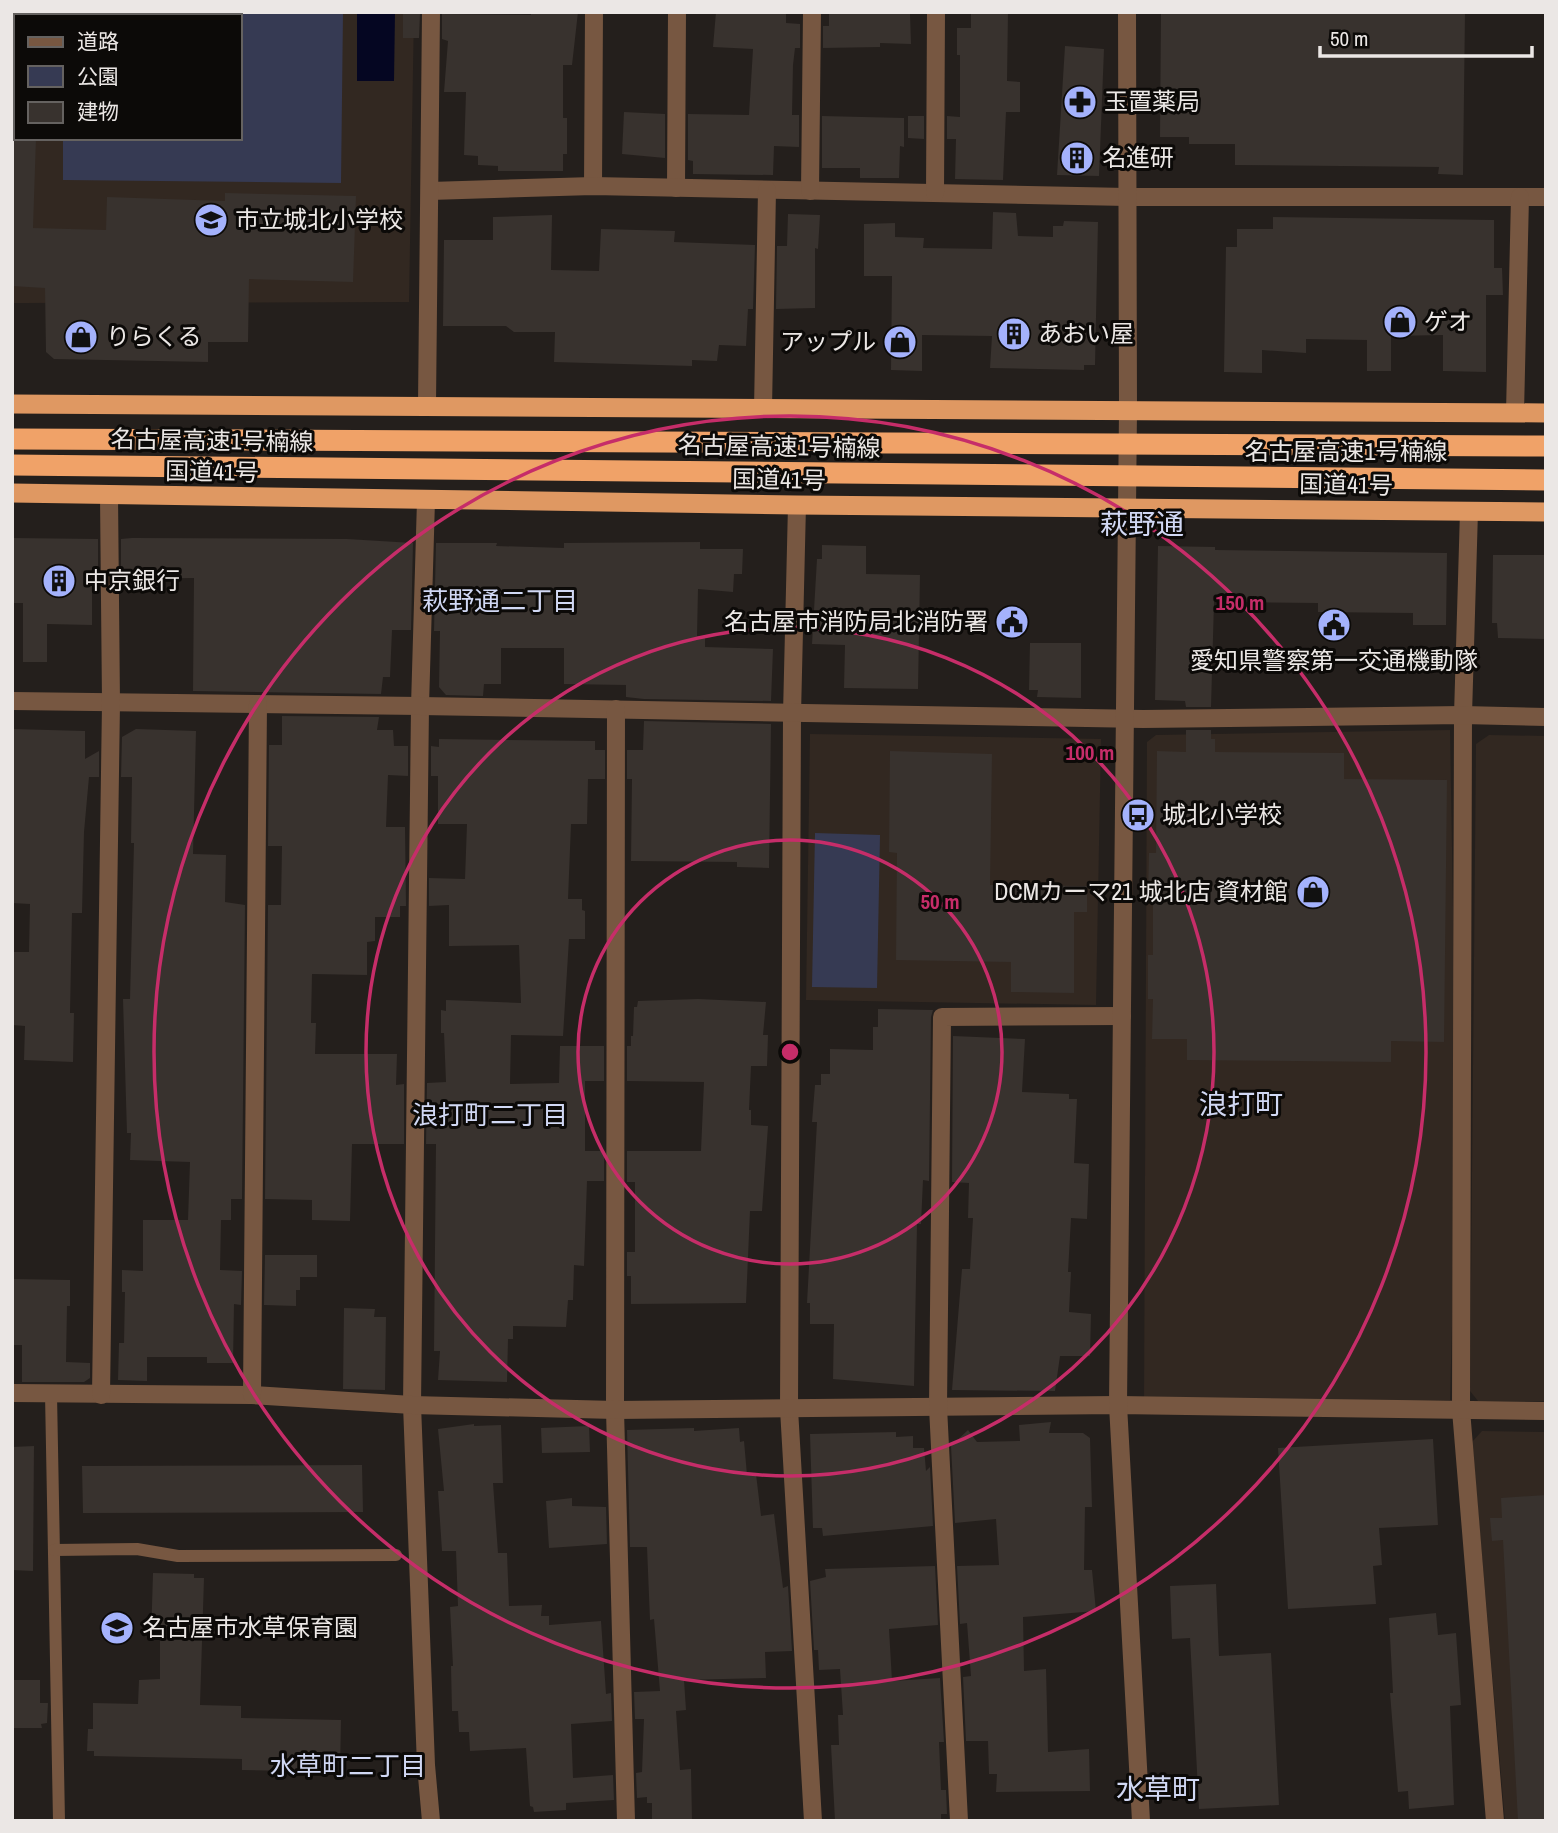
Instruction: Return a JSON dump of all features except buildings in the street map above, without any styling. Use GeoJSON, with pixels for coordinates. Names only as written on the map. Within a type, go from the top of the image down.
{"type":"FeatureCollection","features":[{"type":"Feature","properties":{"kind":"highway"},"geometry":{"type":"LineString","coordinates":[[12,404],[1546,413]]}},
{"type":"Feature","properties":{"kind":"highway","name":"名古屋高速1号楠線"},"geometry":{"type":"LineString","coordinates":[[12,439],[1546,446]]}},
{"type":"Feature","properties":{"kind":"highway","name":"名古屋高速1号楠線"},"geometry":{"type":"LineString","coordinates":[[12,466],[1546,480]]}},
{"type":"Feature","properties":{"kind":"highway","name":"国道41号"},"geometry":{"type":"LineString","coordinates":[[12,493],[797,505],[1546,512]]}},
{"type":"Feature","properties":{"kind":"street"},"geometry":{"type":"LineString","coordinates":[[427,405],[431,12]]}},
{"type":"Feature","properties":{"kind":"street"},"geometry":{"type":"LineString","coordinates":[[593,186],[594,12]]}},
{"type":"Feature","properties":{"kind":"street"},"geometry":{"type":"LineString","coordinates":[[676,188],[677,12]]}},
{"type":"Feature","properties":{"kind":"street"},"geometry":{"type":"LineString","coordinates":[[810,191],[813,12]]}},
{"type":"Feature","properties":{"kind":"street"},"geometry":{"type":"LineString","coordinates":[[935,193],[936,12]]}},
{"type":"Feature","properties":{"kind":"street"},"geometry":{"type":"LineString","coordinates":[[1127,12],[1128,410],[1118,1405],[1141,1821]]}},
{"type":"Feature","properties":{"kind":"street"},"geometry":{"type":"LineString","coordinates":[[430,191],[593,186],[1127,197],[1546,197]]}},
{"type":"Feature","properties":{"kind":"street"},"geometry":{"type":"LineString","coordinates":[[763,409],[767,190]]}},
{"type":"Feature","properties":{"kind":"street"},"geometry":{"type":"LineString","coordinates":[[1515,413],[1520,197]]}},
{"type":"Feature","properties":{"kind":"street"},"geometry":{"type":"LineString","coordinates":[[101,1395],[111,703],[109,495]]}},
{"type":"Feature","properties":{"kind":"street"},"geometry":{"type":"LineString","coordinates":[[426,500],[420,706],[412,1405],[426,1765],[431,1821]]}},
{"type":"Feature","properties":{"kind":"street"},"geometry":{"type":"LineString","coordinates":[[797,505],[792,715],[789,1409],[813,1821]]}},
{"type":"Feature","properties":{"kind":"street"},"geometry":{"type":"LineString","coordinates":[[1469,511],[1463,716],[1461,1410],[1490,1820]]}},
{"type":"Feature","properties":{"kind":"street"},"geometry":{"type":"LineString","coordinates":[[12,701],[1125,719],[1546,717]]}},
{"type":"Feature","properties":{"kind":"street"},"geometry":{"type":"LineString","coordinates":[[252,1395],[258,704]]}},
{"type":"Feature","properties":{"kind":"street"},"geometry":{"type":"LineString","coordinates":[[616,709],[615,1410],[626,1821]]}},
{"type":"Feature","properties":{"kind":"street"},"geometry":{"type":"LineString","coordinates":[[959,1821],[938,1406],[942,1017],[1122,1016]]}},
{"type":"Feature","properties":{"kind":"street"},"geometry":{"type":"LineString","coordinates":[[12,1393],[252,1395],[412,1405],[615,1410],[1118,1405],[1546,1411]]}},
{"type":"Feature","properties":{"kind":"lane"},"geometry":{"type":"LineString","coordinates":[[51,1394],[59,1821]]}},
{"type":"Feature","properties":{"kind":"lane"},"geometry":{"type":"LineString","coordinates":[[54,1550],[136,1549],[178,1556],[396,1555]]}},
{"type":"Feature","properties":{"kind":"shaded area","name":"市立城北小学校"},"geometry":{"type":"Polygon","coordinates":[[[12,12],[414,12],[409,302],[12,303],[12,12]]]}},
{"type":"Feature","properties":{"kind":"shaded area"},"geometry":{"type":"Polygon","coordinates":[[[357,12],[395,12],[394,81],[357,81],[357,12]]]}},
{"type":"Feature","properties":{"kind":"shaded area"},"geometry":{"type":"Polygon","coordinates":[[[1450,730],[1457,1143],[1450,1400],[1144,1406],[1147,742],[1156,735],[1450,730]]]}},
{"type":"Feature","properties":{"kind":"shaded area"},"geometry":{"type":"Polygon","coordinates":[[[810,734],[1101,739],[1096,1005],[806,1000],[810,734]]]}},
{"type":"Feature","properties":{"kind":"shaded area"},"geometry":{"type":"Polygon","coordinates":[[[1489,735],[1546,736],[1546,1401],[1478,1401],[1470,1391],[1476,744],[1489,735]]]}},
{"type":"Feature","properties":{"kind":"shaded area"},"geometry":{"type":"Polygon","coordinates":[[[1482,1431],[1546,1432],[1546,1821],[1505,1821],[1472,1442],[1482,1431]]]}},
{"type":"Feature","properties":{"kind":"green space"},"geometry":{"type":"Polygon","coordinates":[[[343,12],[341,183],[63,180],[63,140],[242,140],[242,14],[64,14],[343,12]]]}},
{"type":"Feature","properties":{"kind":"green space"},"geometry":{"type":"Polygon","coordinates":[[[815,833],[880,835],[877,988],[812,987],[815,833]]]}},
{"type":"Feature","properties":{"kind":"place","name":"玉置薬局"},"geometry":{"type":"Point","coordinates":[1080,102]}},
{"type":"Feature","properties":{"kind":"place","name":"名進研"},"geometry":{"type":"Point","coordinates":[1077,158]}},
{"type":"Feature","properties":{"kind":"place","name":"市立城北小学校"},"geometry":{"type":"Point","coordinates":[211,220]}},
{"type":"Feature","properties":{"kind":"place","name":"ゲオ"},"geometry":{"type":"Point","coordinates":[1400,322]}},
{"type":"Feature","properties":{"kind":"place","name":"あおい屋"},"geometry":{"type":"Point","coordinates":[1014,334]}},
{"type":"Feature","properties":{"kind":"place","name":"りらくる"},"geometry":{"type":"Point","coordinates":[81,337]}},
{"type":"Feature","properties":{"kind":"place","name":"アップル"},"geometry":{"type":"Point","coordinates":[900,342]}},
{"type":"Feature","properties":{"kind":"place","name":"中京銀行"},"geometry":{"type":"Point","coordinates":[59,581]}},
{"type":"Feature","properties":{"kind":"place","name":"名古屋市消防局北消防署"},"geometry":{"type":"Point","coordinates":[1012,622]}},
{"type":"Feature","properties":{"kind":"place","name":"愛知県警察第一交通機動隊"},"geometry":{"type":"Point","coordinates":[1334,625]}},
{"type":"Feature","properties":{"kind":"place","name":"城北小学校"},"geometry":{"type":"Point","coordinates":[1138,815]}},
{"type":"Feature","properties":{"kind":"place","name":"DCMカーマ21 城北店 資材館"},"geometry":{"type":"Point","coordinates":[1313,892]}},
{"type":"Feature","properties":{"kind":"place","name":"名古屋市水草保育園"},"geometry":{"type":"Point","coordinates":[117,1628]}},
{"type":"Feature","properties":{"kind":"district","name":"萩野通"},"geometry":{"type":"Point","coordinates":[1142,524]}},
{"type":"Feature","properties":{"kind":"district","name":"萩野通二丁目"},"geometry":{"type":"Point","coordinates":[500,601]}},
{"type":"Feature","properties":{"kind":"district","name":"浪打町"},"geometry":{"type":"Point","coordinates":[1241,1104]}},
{"type":"Feature","properties":{"kind":"district","name":"浪打町二丁目"},"geometry":{"type":"Point","coordinates":[490,1115]}},
{"type":"Feature","properties":{"kind":"district","name":"水草町二丁目"},"geometry":{"type":"Point","coordinates":[348,1766]}},
{"type":"Feature","properties":{"kind":"district","name":"水草町"},"geometry":{"type":"Point","coordinates":[1158,1789]}}]}
